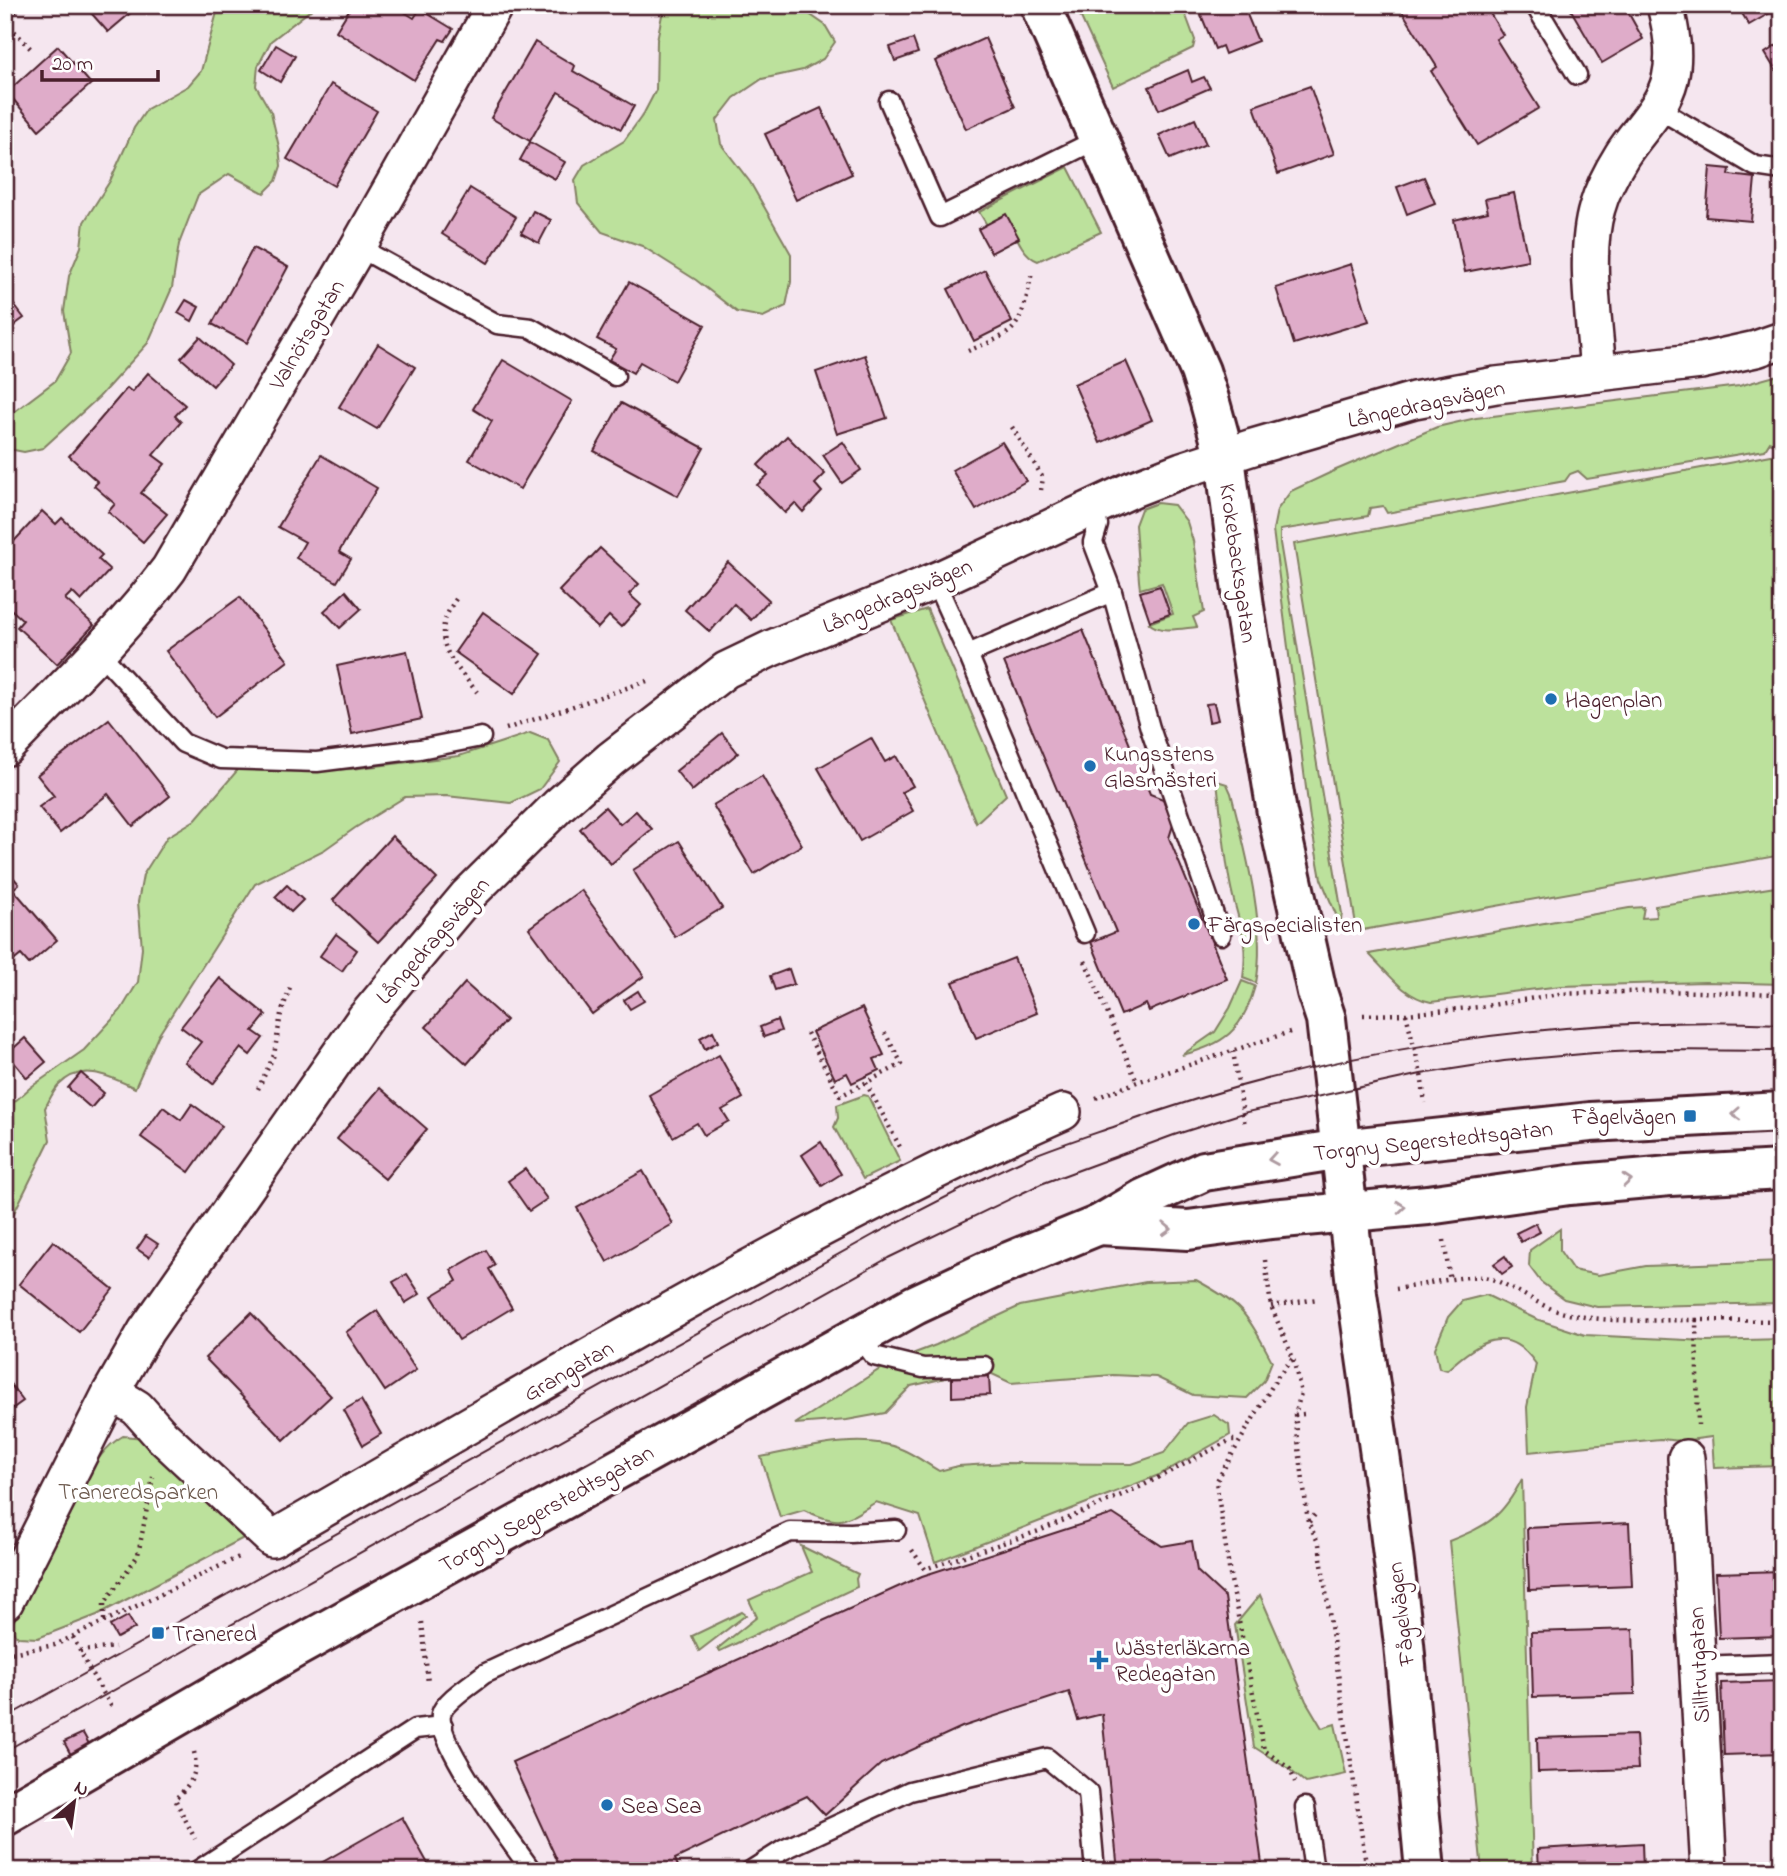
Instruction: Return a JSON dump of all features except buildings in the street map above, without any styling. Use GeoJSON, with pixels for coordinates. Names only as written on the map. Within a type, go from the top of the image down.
{"type":"FeatureCollection","features":[{"type":"Feature","properties":{"kind":"street","name":"Valnötsgatan"},"geometry":{"type":"LineString","coordinates":[[5,748],[152,591],[186,543],[495,5]]}},
{"type":"Feature","properties":{"kind":"street","name":"Krokebacksgatan"},"geometry":{"type":"LineString","coordinates":[[1040,5],[1200,372],[1225,457],[1246,620],[1277,813],[1314,979],[1326,1019],[1341,1149]]}},
{"type":"Feature","properties":{"kind":"street"},"geometry":{"type":"LineString","coordinates":[[1598,373],[1592,263],[1597,208],[1621,156],[1657,108],[1670,80],[1673,55],[1671,29],[1665,5]]}},
{"type":"Feature","properties":{"kind":"street","name":"Långedragsvägen"},"geometry":{"type":"LineString","coordinates":[[5,1602],[111,1392],[146,1331],[365,1017],[441,925],[512,851],[611,759],[726,670],[783,643],[935,581],[1182,470],[1295,434],[1414,400],[1496,385],[1700,360],[1756,349],[1782,340]]}},
{"type":"Feature","properties":{"kind":"street","name":"Grangatan"},"geometry":{"type":"LineString","coordinates":[[272,1539],[692,1299],[918,1180],[1063,1112]]}},
{"type":"Feature","properties":{"kind":"street","name":"Torgny Segerstedtsgatan"},"geometry":{"type":"LineString","coordinates":[[5,1816],[293,1649],[915,1306],[995,1268],[1099,1225],[1143,1199],[1204,1171],[1341,1149],[1590,1122],[1782,1112]]}},
{"type":"Feature","properties":{"kind":"street","name":"Fågelvägen"},"geometry":{"type":"LineString","coordinates":[[1341,1149],[1357,1294],[1404,1644],[1425,1871]]}},
{"type":"Feature","properties":{"kind":"street","name":"Torgny Segerstedtsgatan"},"geometry":{"type":"LineString","coordinates":[[1099,1225],[1188,1230],[1428,1205],[1569,1185],[1782,1170]]}},
{"type":"Feature","properties":{"kind":"street"},"geometry":{"type":"LineString","coordinates":[[111,1392],[137,1408],[161,1435],[272,1539]]}},
{"type":"Feature","properties":{"kind":"street","name":"Silltrutgatan"},"geometry":{"type":"LineString","coordinates":[[1686,1458],[1709,1871]]}},
{"type":"Feature","properties":{"kind":"lane"},"geometry":{"type":"LineString","coordinates":[[1535,5],[1577,75]]}},
{"type":"Feature","properties":{"kind":"lane"},"geometry":{"type":"LineString","coordinates":[[889,101],[940,217],[1098,139]]}},
{"type":"Feature","properties":{"kind":"lane"},"geometry":{"type":"LineString","coordinates":[[1657,108],[1755,166],[1782,170]]}},
{"type":"Feature","properties":{"kind":"lane"},"geometry":{"type":"LineString","coordinates":[[358,247],[497,324],[531,328],[615,376]]}},
{"type":"Feature","properties":{"kind":"lane"},"geometry":{"type":"LineString","coordinates":[[1082,514],[1098,525],[1093,541],[1112,592],[1150,728],[1221,935]]}},
{"type":"Feature","properties":{"kind":"lane"},"geometry":{"type":"LineString","coordinates":[[935,581],[1085,933]]}},
{"type":"Feature","properties":{"kind":"lane"},"geometry":{"type":"LineString","coordinates":[[968,654],[1112,592]]}},
{"type":"Feature","properties":{"kind":"lane"},"geometry":{"type":"LineString","coordinates":[[98,651],[183,743],[221,759],[317,762],[420,749],[481,737]]}},
{"type":"Feature","properties":{"kind":"lane"},"geometry":{"type":"LineString","coordinates":[[860,1337],[874,1356],[923,1368],[984,1366]]}},
{"type":"Feature","properties":{"kind":"lane"},"geometry":{"type":"LineString","coordinates":[[532,1871],[452,1752],[441,1713],[447,1703],[484,1674],[790,1532],[851,1533],[896,1530]]}},
{"type":"Feature","properties":{"kind":"lane"},"geometry":{"type":"LineString","coordinates":[[1698,1666],[1782,1663]]}},
{"type":"Feature","properties":{"kind":"lane"},"geometry":{"type":"LineString","coordinates":[[203,1868],[415,1729],[443,1726]]}},
{"type":"Feature","properties":{"kind":"lane"},"geometry":{"type":"LineString","coordinates":[[750,1871],[783,1850],[910,1791],[1047,1758],[1088,1792],[1095,1871]]}},
{"type":"Feature","properties":{"kind":"lane"},"geometry":{"type":"LineString","coordinates":[[1305,1807],[1314,1871]]}},
{"type":"Feature","properties":{"kind":"path"},"geometry":{"type":"LineString","coordinates":[[5,21],[31,49]]}},
{"type":"Feature","properties":{"kind":"path"},"geometry":{"type":"LineString","coordinates":[[968,351],[1009,332],[1014,326],[1019,318],[1032,272]]}},
{"type":"Feature","properties":{"kind":"path"},"geometry":{"type":"LineString","coordinates":[[1012,427],[1043,478],[1041,488],[1045,499]]}},
{"type":"Feature","properties":{"kind":"path"},"geometry":{"type":"LineString","coordinates":[[456,598],[447,611],[442,628],[444,646],[454,664],[477,692]]}},
{"type":"Feature","properties":{"kind":"path"},"geometry":{"type":"LineString","coordinates":[[481,737],[658,678]]}},
{"type":"Feature","properties":{"kind":"path"},"geometry":{"type":"LineString","coordinates":[[1085,933],[1075,938],[1137,1082]]}},
{"type":"Feature","properties":{"kind":"path"},"geometry":{"type":"LineString","coordinates":[[258,1089],[274,1055],[281,1014],[291,984]]}},
{"type":"Feature","properties":{"kind":"path"},"geometry":{"type":"LineString","coordinates":[[1063,1112],[1137,1082],[1326,1019],[1480,1007],[1559,994],[1658,991],[1782,994]]}},
{"type":"Feature","properties":{"kind":"path"},"geometry":{"type":"LineString","coordinates":[[807,1033],[840,1096],[902,1064],[885,1033]]}},
{"type":"Feature","properties":{"kind":"path"},"geometry":{"type":"LineString","coordinates":[[1233,1051],[1252,1163]]}},
{"type":"Feature","properties":{"kind":"path"},"geometry":{"type":"LineString","coordinates":[[866,1083],[918,1180]]}},
{"type":"Feature","properties":{"kind":"path"},"geometry":{"type":"LineString","coordinates":[[1260,1221],[1271,1306],[1293,1358],[1301,1393],[1295,1415],[1308,1522],[1319,1544],[1367,1871]]}},
{"type":"Feature","properties":{"kind":"path"},"geometry":{"type":"LineString","coordinates":[[1271,1306],[1483,1276],[1536,1303],[1559,1312],[1594,1320],[1782,1321]]}},
{"type":"Feature","properties":{"kind":"path"},"geometry":{"type":"LineString","coordinates":[[1686,1458],[1698,1446],[1696,1320]]}},
{"type":"Feature","properties":{"kind":"path"},"geometry":{"type":"LineString","coordinates":[[1293,1358],[1278,1376],[1216,1482],[1230,1574],[1264,1750],[1290,1769],[1305,1807]]}},
{"type":"Feature","properties":{"kind":"path"},"geometry":{"type":"LineString","coordinates":[[1295,1415],[1305,1414]]}},
{"type":"Feature","properties":{"kind":"path"},"geometry":{"type":"LineString","coordinates":[[104,1620],[104,1604],[138,1555],[161,1435]]}},
{"type":"Feature","properties":{"kind":"path"},"geometry":{"type":"LineString","coordinates":[[896,1530],[925,1569],[1039,1531],[1140,1487],[1231,1440],[1239,1440]]}},
{"type":"Feature","properties":{"kind":"path"},"geometry":{"type":"LineString","coordinates":[[1308,1522],[1317,1512]]}},
{"type":"Feature","properties":{"kind":"path"},"geometry":{"type":"LineString","coordinates":[[5,1654],[55,1645],[197,1578],[272,1539]]}},
{"type":"Feature","properties":{"kind":"path"},"geometry":{"type":"LineString","coordinates":[[421,1610],[428,1685],[436,1696],[447,1703]]}},
{"type":"Feature","properties":{"kind":"path"},"geometry":{"type":"LineString","coordinates":[[73,1637],[117,1716]]}},
{"type":"Feature","properties":{"kind":"path"},"geometry":{"type":"LineString","coordinates":[[80,1651],[115,1647]]}},
{"type":"Feature","properties":{"kind":"path"},"geometry":{"type":"LineString","coordinates":[[180,1715],[192,1742],[197,1766],[189,1786],[175,1799],[203,1868]]}},
{"type":"Feature","properties":{"kind":"green space"},"geometry":{"type":"Polygon","coordinates":[[[219,5],[317,5],[271,41],[258,66],[256,86],[271,112],[279,147],[281,166],[276,181],[264,193],[229,174],[198,195],[179,244],[172,288],[148,343],[99,397],[43,448],[24,452],[9,449],[5,443],[5,427],[10,415],[55,381],[71,353],[64,311],[69,276],[81,247],[84,222],[110,181],[134,128],[147,109],[188,86],[201,71],[219,5]]]}},
{"type":"Feature","properties":{"kind":"green space"},"geometry":{"type":"Polygon","coordinates":[[[664,5],[796,5],[825,25],[835,42],[823,59],[803,70],[762,79],[734,98],[717,120],[721,144],[750,182],[791,254],[791,282],[786,306],[763,317],[737,312],[696,280],[642,246],[602,232],[578,203],[575,180],[584,165],[624,141],[656,90],[657,40],[664,5]]]}},
{"type":"Feature","properties":{"kind":"green space"},"geometry":{"type":"Polygon","coordinates":[[[1093,5],[1182,5],[1195,40],[1193,48],[1113,87],[1078,11],[1093,5]]]}},
{"type":"Feature","properties":{"kind":"green space"},"geometry":{"type":"Polygon","coordinates":[[[1068,167],[1101,232],[1038,261],[1023,248],[1006,215],[987,225],[979,212],[1068,167]]]}},
{"type":"Feature","properties":{"kind":"green space"},"geometry":{"type":"Polygon","coordinates":[[[1782,374],[1782,447],[1770,442],[1765,450],[1587,479],[1578,471],[1570,474],[1565,481],[1387,513],[1383,506],[1370,508],[1368,516],[1280,530],[1342,914],[1340,924],[1321,879],[1310,819],[1273,530],[1277,510],[1291,491],[1437,427],[1476,418],[1739,386],[1782,374]]]}},
{"type":"Feature","properties":{"kind":"green space","name":"Hagenplan"},"geometry":{"type":"Polygon","coordinates":[[[1782,453],[1782,855],[1357,931],[1294,544],[1782,453]]]}},
{"type":"Feature","properties":{"kind":"green space"},"geometry":{"type":"Polygon","coordinates":[[[1157,503],[1174,505],[1187,522],[1193,541],[1204,612],[1193,617],[1197,627],[1165,629],[1149,623],[1173,614],[1162,583],[1140,589],[1135,525],[1141,509],[1157,503]]]}},
{"type":"Feature","properties":{"kind":"green space"},"geometry":{"type":"Polygon","coordinates":[[[927,609],[1006,795],[976,823],[891,620],[927,609]]]}},
{"type":"Feature","properties":{"kind":"green space"},"geometry":{"type":"Polygon","coordinates":[[[530,733],[548,740],[560,762],[540,789],[511,803],[446,796],[405,797],[324,850],[255,884],[158,1036],[135,1088],[97,1073],[87,1073],[68,1078],[55,1090],[45,1108],[50,1140],[5,1231],[5,1110],[31,1087],[84,1050],[121,1010],[138,982],[142,948],[138,902],[143,875],[167,837],[195,820],[241,766],[276,771],[351,769],[459,756],[530,733]]]}},
{"type":"Feature","properties":{"kind":"green space"},"geometry":{"type":"Polygon","coordinates":[[[1217,781],[1227,784],[1231,793],[1253,888],[1259,938],[1256,983],[1243,978],[1243,940],[1230,883],[1217,781]]]}},
{"type":"Feature","properties":{"kind":"green space"},"geometry":{"type":"Polygon","coordinates":[[[1782,886],[1782,984],[1705,982],[1561,986],[1431,1002],[1405,990],[1369,954],[1629,908],[1644,907],[1642,918],[1656,917],[1655,906],[1782,886]]]}},
{"type":"Feature","properties":{"kind":"green space"},"geometry":{"type":"Polygon","coordinates":[[[1242,981],[1255,986],[1238,1025],[1209,1046],[1182,1055],[1215,1032],[1242,981]]]}},
{"type":"Feature","properties":{"kind":"green space"},"geometry":{"type":"Polygon","coordinates":[[[868,1096],[900,1161],[863,1179],[834,1127],[838,1118],[837,1105],[868,1096]]]}},
{"type":"Feature","properties":{"kind":"green space"},"geometry":{"type":"Polygon","coordinates":[[[1560,1229],[1560,1251],[1573,1270],[1598,1275],[1646,1266],[1782,1261],[1782,1303],[1597,1307],[1564,1299],[1541,1282],[1529,1266],[1530,1250],[1560,1229]]]}},
{"type":"Feature","properties":{"kind":"green space"},"geometry":{"type":"Polygon","coordinates":[[[1196,1280],[1242,1312],[1272,1361],[1264,1381],[1247,1398],[1193,1395],[1156,1377],[1113,1375],[1011,1383],[988,1372],[911,1386],[885,1413],[847,1420],[795,1424],[891,1362],[936,1345],[1020,1306],[1146,1282],[1196,1280]]]}},
{"type":"Feature","properties":{"kind":"green space"},"geometry":{"type":"Polygon","coordinates":[[[1486,1295],[1536,1319],[1585,1335],[1707,1341],[1782,1339],[1782,1466],[1714,1468],[1712,1437],[1681,1441],[1660,1439],[1529,1452],[1527,1407],[1536,1364],[1525,1351],[1514,1343],[1492,1341],[1469,1351],[1447,1370],[1439,1368],[1435,1348],[1448,1317],[1462,1301],[1486,1295]]]}},
{"type":"Feature","properties":{"kind":"green space"},"geometry":{"type":"Polygon","coordinates":[[[1214,1415],[1229,1425],[1230,1435],[1159,1475],[935,1562],[920,1516],[876,1502],[842,1520],[826,1519],[804,1510],[780,1517],[761,1457],[813,1446],[868,1442],[901,1449],[939,1471],[958,1466],[1005,1463],[1132,1464],[1164,1453],[1188,1423],[1214,1415]]]}},
{"type":"Feature","properties":{"kind":"green space","name":"Traneredsparken"},"geometry":{"type":"Polygon","coordinates":[[[123,1436],[145,1438],[255,1532],[97,1615],[38,1638],[18,1637],[13,1632],[12,1624],[85,1480],[106,1450],[123,1436]]]}},
{"type":"Feature","properties":{"kind":"green space"},"geometry":{"type":"Polygon","coordinates":[[[1522,1479],[1533,1871],[1482,1871],[1449,1541],[1493,1519],[1508,1503],[1522,1479]]]}},
{"type":"Feature","properties":{"kind":"green space"},"geometry":{"type":"Polygon","coordinates":[[[801,1546],[858,1574],[857,1587],[720,1651],[717,1649],[757,1617],[749,1600],[812,1572],[801,1546]]]}},
{"type":"Feature","properties":{"kind":"green space"},"geometry":{"type":"Polygon","coordinates":[[[1260,1595],[1306,1701],[1322,1728],[1335,1724],[1346,1774],[1306,1783],[1254,1747],[1235,1625],[1260,1595]]]}},
{"type":"Feature","properties":{"kind":"green space"},"geometry":{"type":"Polygon","coordinates":[[[742,1612],[746,1615],[699,1651],[692,1636],[742,1612]]]}},
{"type":"Feature","properties":{"kind":"tram line"},"geometry":{"type":"LineString","coordinates":[[5,1718],[875,1234],[969,1185],[1038,1154],[1196,1099],[1278,1076],[1360,1057],[1444,1042],[1612,1025],[1697,1022],[1782,1024]]}},
{"type":"Feature","properties":{"kind":"tram line"},"geometry":{"type":"LineString","coordinates":[[5,1751],[888,1258],[1041,1184],[1174,1135],[1243,1113],[1421,1074],[1504,1061],[1594,1053],[1657,1050],[1782,1051]]}},
{"type":"Feature","properties":{"kind":"place","name":"Hagenplan"},"geometry":{"type":"Point","coordinates":[1551,699]}},
{"type":"Feature","properties":{"kind":"place","name":"Kungsstens Glasmästeri"},"geometry":{"type":"Point","coordinates":[1090,766]}},
{"type":"Feature","properties":{"kind":"place","name":"Färgspecialisten"},"geometry":{"type":"Point","coordinates":[1194,924]}},
{"type":"Feature","properties":{"kind":"place","name":"Fågelvägen"},"geometry":{"type":"Point","coordinates":[1690,1116]}},
{"type":"Feature","properties":{"kind":"place","name":"Tranered"},"geometry":{"type":"Point","coordinates":[158,1633]}},
{"type":"Feature","properties":{"kind":"place","name":"Wästerläkarna Redegatan"},"geometry":{"type":"Point","coordinates":[1099,1660]}},
{"type":"Feature","properties":{"kind":"place","name":"Sea Sea"},"geometry":{"type":"Point","coordinates":[607,1805]}}]}
